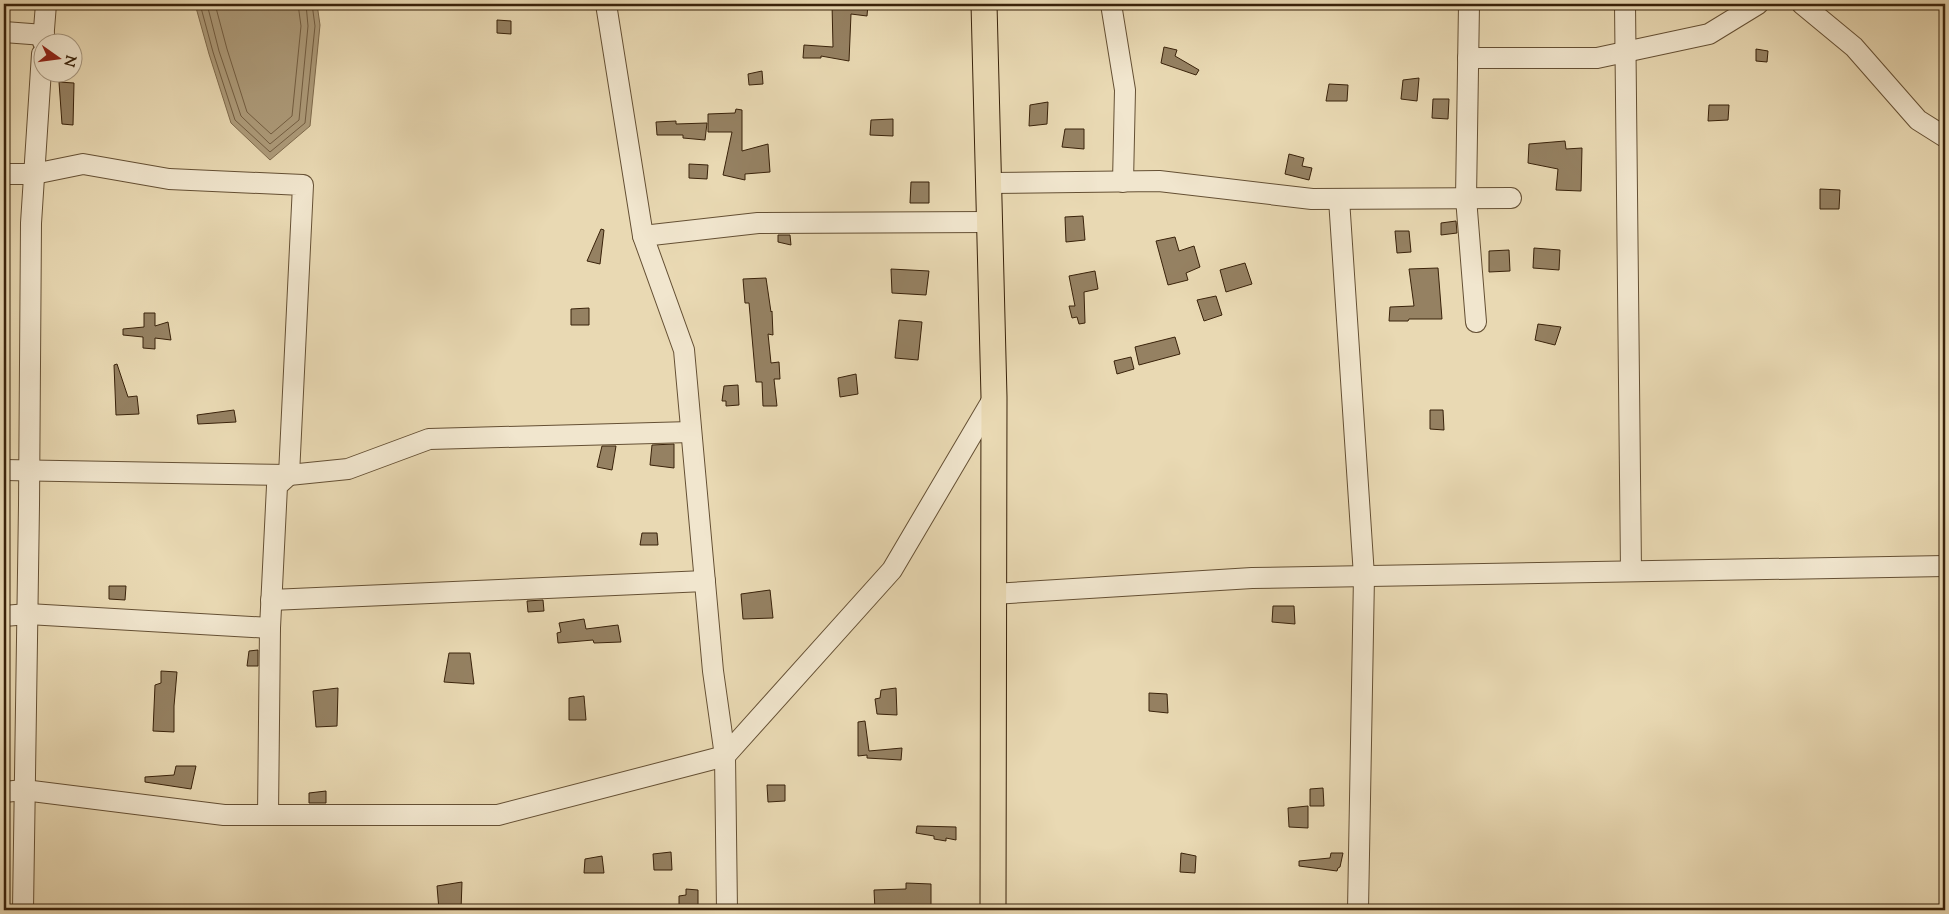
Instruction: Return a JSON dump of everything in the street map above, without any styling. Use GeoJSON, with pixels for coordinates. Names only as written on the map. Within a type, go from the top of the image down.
{"type":"FeatureCollection","features":[{"type":"Feature","properties":{"kind":"main road"},"geometry":{"type":"LineString","coordinates":[[984,4],[994,397],[993,910]]}},
{"type":"Feature","properties":{"kind":"street"},"geometry":{"type":"LineString","coordinates":[[44,32],[46,4]]}},
{"type":"Feature","properties":{"kind":"street"},"geometry":{"type":"LineString","coordinates":[[606,4],[643,236],[684,350],[713,671],[724,756],[726,910]]}},
{"type":"Feature","properties":{"kind":"street"},"geometry":{"type":"LineString","coordinates":[[1111,4],[1125,90],[1122,182]]}},
{"type":"Feature","properties":{"kind":"street"},"geometry":{"type":"LineString","coordinates":[[1469,4],[1466,198],[1476,322]]}},
{"type":"Feature","properties":{"kind":"street"},"geometry":{"type":"LineString","coordinates":[[1625,4],[1631,571]]}},
{"type":"Feature","properties":{"kind":"street"},"geometry":{"type":"LineString","coordinates":[[1468,58],[1597,58],[1709,34],[1758,4]]}},
{"type":"Feature","properties":{"kind":"street"},"geometry":{"type":"LineString","coordinates":[[1802,4],[1854,47],[1918,120],[1945,137]]}},
{"type":"Feature","properties":{"kind":"street"},"geometry":{"type":"LineString","coordinates":[[4,32],[32,41]]}},
{"type":"Feature","properties":{"kind":"street"},"geometry":{"type":"LineString","coordinates":[[23,910],[30,471],[31,223],[40,82]]}},
{"type":"Feature","properties":{"kind":"street"},"geometry":{"type":"LineString","coordinates":[[4,174],[34,174],[82,164],[169,179],[303,185],[289,475],[277,486],[270,628],[268,815]]}},
{"type":"Feature","properties":{"kind":"street"},"geometry":{"type":"LineString","coordinates":[[988,183],[1159,181],[1312,199],[1511,198]]}},
{"type":"Feature","properties":{"kind":"street"},"geometry":{"type":"LineString","coordinates":[[1339,199],[1364,576],[1358,910]]}},
{"type":"Feature","properties":{"kind":"street"},"geometry":{"type":"LineString","coordinates":[[643,236],[758,222],[989,222]]}},
{"type":"Feature","properties":{"kind":"street"},"geometry":{"type":"LineString","coordinates":[[4,792],[24,790],[224,815],[498,815],[724,756],[892,570],[994,397]]}},
{"type":"Feature","properties":{"kind":"street"},"geometry":{"type":"LineString","coordinates":[[4,470],[289,475],[348,469],[429,440],[691,432]]}},
{"type":"Feature","properties":{"kind":"street"},"geometry":{"type":"LineString","coordinates":[[993,594],[1252,578],[1945,566]]}},
{"type":"Feature","properties":{"kind":"street"},"geometry":{"type":"LineString","coordinates":[[271,600],[705,581]]}},
{"type":"Feature","properties":{"kind":"street"},"geometry":{"type":"LineString","coordinates":[[4,616],[28,614],[270,628]]}},
{"type":"Feature","properties":{"kind":"water"},"geometry":{"type":"Polygon","coordinates":[[[195,4],[317,4],[320,25],[310,126],[270,160],[231,123],[195,4]]]}},
{"type":"Feature","properties":{"kind":"building"},"geometry":{"type":"Polygon","coordinates":[[[832,4],[868,4],[867,16],[851,14],[849,61],[821,56],[821,58],[803,58],[804,45],[833,47],[832,4]]]}},
{"type":"Feature","properties":{"kind":"building"},"geometry":{"type":"Polygon","coordinates":[[[497,20],[511,21],[511,34],[497,33],[497,20]]]}},
{"type":"Feature","properties":{"kind":"building"},"geometry":{"type":"Polygon","coordinates":[[[1164,47],[1177,50],[1175,56],[1199,70],[1196,75],[1161,63],[1164,47]]]}},
{"type":"Feature","properties":{"kind":"building"},"geometry":{"type":"Polygon","coordinates":[[[1756,49],[1768,51],[1767,62],[1756,61],[1756,49]]]}},
{"type":"Feature","properties":{"kind":"building"},"geometry":{"type":"Polygon","coordinates":[[[762,71],[763,84],[749,85],[748,74],[762,71]]]}},
{"type":"Feature","properties":{"kind":"building"},"geometry":{"type":"Polygon","coordinates":[[[1419,78],[1417,101],[1401,99],[1403,80],[1419,78]]]}},
{"type":"Feature","properties":{"kind":"building"},"geometry":{"type":"Polygon","coordinates":[[[59,82],[74,83],[73,125],[62,124],[59,82]]]}},
{"type":"Feature","properties":{"kind":"building"},"geometry":{"type":"Polygon","coordinates":[[[1329,84],[1348,85],[1347,101],[1326,101],[1329,84]]]}},
{"type":"Feature","properties":{"kind":"building"},"geometry":{"type":"Polygon","coordinates":[[[1433,99],[1449,99],[1448,119],[1432,118],[1433,99]]]}},
{"type":"Feature","properties":{"kind":"building"},"geometry":{"type":"Polygon","coordinates":[[[1048,102],[1047,124],[1029,126],[1030,105],[1048,102]]]}},
{"type":"Feature","properties":{"kind":"building"},"geometry":{"type":"Polygon","coordinates":[[[1709,105],[1729,105],[1728,120],[1708,121],[1709,105]]]}},
{"type":"Feature","properties":{"kind":"building"},"geometry":{"type":"Polygon","coordinates":[[[736,109],[742,110],[742,151],[768,144],[770,172],[745,174],[745,180],[723,175],[732,132],[708,132],[708,114],[735,113],[736,109]]]}},
{"type":"Feature","properties":{"kind":"building"},"geometry":{"type":"Polygon","coordinates":[[[893,119],[893,136],[870,135],[871,120],[893,119]]]}},
{"type":"Feature","properties":{"kind":"building"},"geometry":{"type":"Polygon","coordinates":[[[676,121],[676,124],[707,123],[705,140],[683,138],[683,135],[657,135],[656,122],[676,121]]]}},
{"type":"Feature","properties":{"kind":"building"},"geometry":{"type":"Polygon","coordinates":[[[1065,129],[1084,129],[1084,149],[1062,147],[1065,129]]]}},
{"type":"Feature","properties":{"kind":"building"},"geometry":{"type":"Polygon","coordinates":[[[1565,141],[1566,149],[1582,148],[1581,191],[1556,190],[1558,169],[1528,163],[1529,144],[1565,141]]]}},
{"type":"Feature","properties":{"kind":"building"},"geometry":{"type":"Polygon","coordinates":[[[1289,154],[1304,158],[1302,166],[1312,168],[1309,180],[1285,174],[1289,154]]]}},
{"type":"Feature","properties":{"kind":"building"},"geometry":{"type":"Polygon","coordinates":[[[689,164],[708,165],[707,179],[689,178],[689,164]]]}},
{"type":"Feature","properties":{"kind":"building"},"geometry":{"type":"Polygon","coordinates":[[[911,182],[929,182],[929,203],[910,203],[911,182]]]}},
{"type":"Feature","properties":{"kind":"building"},"geometry":{"type":"Polygon","coordinates":[[[1820,189],[1840,190],[1839,209],[1820,209],[1820,189]]]}},
{"type":"Feature","properties":{"kind":"building"},"geometry":{"type":"Polygon","coordinates":[[[1083,216],[1085,240],[1066,242],[1065,217],[1083,216]]]}},
{"type":"Feature","properties":{"kind":"building"},"geometry":{"type":"Polygon","coordinates":[[[1456,221],[1457,233],[1441,235],[1441,223],[1456,221]]]}},
{"type":"Feature","properties":{"kind":"building"},"geometry":{"type":"Polygon","coordinates":[[[601,229],[604,230],[600,264],[587,261],[601,229]]]}},
{"type":"Feature","properties":{"kind":"building"},"geometry":{"type":"Polygon","coordinates":[[[1395,231],[1409,231],[1411,252],[1397,253],[1395,231]]]}},
{"type":"Feature","properties":{"kind":"building"},"geometry":{"type":"Polygon","coordinates":[[[778,235],[790,235],[791,245],[778,242],[778,235]]]}},
{"type":"Feature","properties":{"kind":"building"},"geometry":{"type":"Polygon","coordinates":[[[1175,237],[1179,251],[1194,246],[1200,267],[1186,273],[1188,280],[1168,285],[1156,241],[1175,237]]]}},
{"type":"Feature","properties":{"kind":"building"},"geometry":{"type":"Polygon","coordinates":[[[1534,248],[1560,250],[1559,270],[1533,268],[1534,248]]]}},
{"type":"Feature","properties":{"kind":"building"},"geometry":{"type":"Polygon","coordinates":[[[1509,250],[1510,271],[1489,272],[1489,251],[1509,250]]]}},
{"type":"Feature","properties":{"kind":"building"},"geometry":{"type":"Polygon","coordinates":[[[1245,263],[1252,284],[1226,292],[1220,270],[1245,263]]]}},
{"type":"Feature","properties":{"kind":"building"},"geometry":{"type":"Polygon","coordinates":[[[1438,268],[1442,319],[1389,321],[1390,307],[1414,306],[1409,269],[1438,268]]]}},
{"type":"Feature","properties":{"kind":"building"},"geometry":{"type":"Polygon","coordinates":[[[891,269],[929,271],[926,295],[892,293],[891,269]]]}},
{"type":"Feature","properties":{"kind":"building"},"geometry":{"type":"Polygon","coordinates":[[[1095,271],[1098,289],[1084,292],[1085,323],[1079,324],[1077,317],[1072,318],[1069,306],[1075,306],[1069,276],[1095,271]]]}},
{"type":"Feature","properties":{"kind":"building"},"geometry":{"type":"Polygon","coordinates":[[[766,278],[772,311],[773,335],[768,334],[771,363],[779,362],[780,379],[774,379],[777,406],[763,406],[762,382],[756,382],[749,303],[745,303],[743,279],[766,278]]]}},
{"type":"Feature","properties":{"kind":"building"},"geometry":{"type":"Polygon","coordinates":[[[1216,296],[1222,315],[1204,321],[1197,300],[1216,296]]]}},
{"type":"Feature","properties":{"kind":"building"},"geometry":{"type":"Polygon","coordinates":[[[589,308],[589,325],[571,325],[571,309],[589,308]]]}},
{"type":"Feature","properties":{"kind":"building"},"geometry":{"type":"Polygon","coordinates":[[[144,313],[155,313],[155,326],[168,322],[171,340],[155,338],[155,349],[143,348],[143,337],[123,335],[123,329],[144,327],[144,313]]]}},
{"type":"Feature","properties":{"kind":"building"},"geometry":{"type":"Polygon","coordinates":[[[899,320],[922,322],[918,360],[895,358],[899,320]]]}},
{"type":"Feature","properties":{"kind":"building"},"geometry":{"type":"Polygon","coordinates":[[[1538,324],[1561,327],[1555,345],[1535,340],[1538,324]]]}},
{"type":"Feature","properties":{"kind":"building"},"geometry":{"type":"Polygon","coordinates":[[[1175,337],[1180,354],[1139,365],[1135,347],[1175,337]]]}},
{"type":"Feature","properties":{"kind":"building"},"geometry":{"type":"Polygon","coordinates":[[[1131,357],[1134,369],[1117,374],[1114,361],[1131,357]]]}},
{"type":"Feature","properties":{"kind":"building"},"geometry":{"type":"Polygon","coordinates":[[[117,364],[128,397],[137,396],[139,414],[116,415],[114,365],[117,364]]]}},
{"type":"Feature","properties":{"kind":"building"},"geometry":{"type":"Polygon","coordinates":[[[856,374],[858,394],[840,397],[838,378],[856,374]]]}},
{"type":"Feature","properties":{"kind":"building"},"geometry":{"type":"Polygon","coordinates":[[[738,385],[739,405],[726,406],[726,401],[722,401],[724,386],[738,385]]]}},
{"type":"Feature","properties":{"kind":"building"},"geometry":{"type":"Polygon","coordinates":[[[234,410],[236,422],[198,424],[197,415],[234,410]]]}},
{"type":"Feature","properties":{"kind":"building"},"geometry":{"type":"Polygon","coordinates":[[[1430,410],[1443,410],[1444,430],[1430,429],[1430,410]]]}},
{"type":"Feature","properties":{"kind":"building"},"geometry":{"type":"Polygon","coordinates":[[[674,444],[674,468],[650,465],[652,445],[674,444]]]}},
{"type":"Feature","properties":{"kind":"building"},"geometry":{"type":"Polygon","coordinates":[[[602,446],[616,446],[612,470],[597,467],[602,446]]]}},
{"type":"Feature","properties":{"kind":"building"},"geometry":{"type":"Polygon","coordinates":[[[642,533],[657,533],[658,545],[640,545],[642,533]]]}},
{"type":"Feature","properties":{"kind":"building"},"geometry":{"type":"Polygon","coordinates":[[[109,586],[126,586],[125,600],[109,599],[109,586]]]}},
{"type":"Feature","properties":{"kind":"building"},"geometry":{"type":"Polygon","coordinates":[[[770,590],[773,618],[743,619],[741,594],[770,590]]]}},
{"type":"Feature","properties":{"kind":"building"},"geometry":{"type":"Polygon","coordinates":[[[543,600],[544,611],[528,612],[527,601],[543,600]]]}},
{"type":"Feature","properties":{"kind":"building"},"geometry":{"type":"Polygon","coordinates":[[[1273,606],[1294,606],[1295,624],[1272,622],[1273,606]]]}},
{"type":"Feature","properties":{"kind":"building"},"geometry":{"type":"Polygon","coordinates":[[[584,619],[586,629],[618,625],[621,642],[594,643],[593,640],[558,643],[557,633],[561,632],[559,623],[584,619]]]}},
{"type":"Feature","properties":{"kind":"building"},"geometry":{"type":"Polygon","coordinates":[[[258,650],[258,666],[247,666],[249,651],[258,650]]]}},
{"type":"Feature","properties":{"kind":"building"},"geometry":{"type":"Polygon","coordinates":[[[449,653],[470,653],[474,684],[444,682],[449,653]]]}},
{"type":"Feature","properties":{"kind":"building"},"geometry":{"type":"Polygon","coordinates":[[[161,671],[177,672],[174,732],[153,731],[155,685],[161,683],[161,671]]]}},
{"type":"Feature","properties":{"kind":"building"},"geometry":{"type":"Polygon","coordinates":[[[338,688],[337,726],[316,727],[313,691],[338,688]]]}},
{"type":"Feature","properties":{"kind":"building"},"geometry":{"type":"Polygon","coordinates":[[[896,688],[897,715],[877,714],[875,699],[880,698],[881,690],[896,688]]]}},
{"type":"Feature","properties":{"kind":"building"},"geometry":{"type":"Polygon","coordinates":[[[1149,693],[1167,694],[1168,713],[1149,711],[1149,693]]]}},
{"type":"Feature","properties":{"kind":"building"},"geometry":{"type":"Polygon","coordinates":[[[584,696],[586,720],[569,720],[569,698],[584,696]]]}},
{"type":"Feature","properties":{"kind":"building"},"geometry":{"type":"Polygon","coordinates":[[[865,721],[869,751],[902,748],[901,760],[867,758],[867,755],[858,756],[858,722],[865,721]]]}},
{"type":"Feature","properties":{"kind":"building"},"geometry":{"type":"Polygon","coordinates":[[[176,766],[196,766],[191,789],[145,782],[145,777],[174,775],[176,766]]]}},
{"type":"Feature","properties":{"kind":"building"},"geometry":{"type":"Polygon","coordinates":[[[767,785],[785,785],[785,801],[768,802],[767,785]]]}},
{"type":"Feature","properties":{"kind":"building"},"geometry":{"type":"Polygon","coordinates":[[[1323,788],[1324,806],[1310,806],[1310,789],[1323,788]]]}},
{"type":"Feature","properties":{"kind":"building"},"geometry":{"type":"Polygon","coordinates":[[[326,791],[326,803],[309,803],[309,793],[326,791]]]}},
{"type":"Feature","properties":{"kind":"building"},"geometry":{"type":"Polygon","coordinates":[[[1308,806],[1308,828],[1289,827],[1288,808],[1308,806]]]}},
{"type":"Feature","properties":{"kind":"building"},"geometry":{"type":"Polygon","coordinates":[[[917,826],[956,827],[956,840],[946,838],[946,841],[934,839],[934,836],[916,833],[917,826]]]}},
{"type":"Feature","properties":{"kind":"building"},"geometry":{"type":"Polygon","coordinates":[[[671,852],[672,870],[654,870],[653,854],[671,852]]]}},
{"type":"Feature","properties":{"kind":"building"},"geometry":{"type":"Polygon","coordinates":[[[1181,853],[1196,856],[1195,873],[1180,872],[1181,853]]]}},
{"type":"Feature","properties":{"kind":"building"},"geometry":{"type":"Polygon","coordinates":[[[1331,853],[1343,853],[1340,867],[1337,871],[1299,866],[1299,861],[1330,858],[1331,853]]]}},
{"type":"Feature","properties":{"kind":"building"},"geometry":{"type":"Polygon","coordinates":[[[602,856],[604,873],[584,873],[585,859],[602,856]]]}},
{"type":"Feature","properties":{"kind":"building"},"geometry":{"type":"Polygon","coordinates":[[[462,882],[461,910],[439,910],[437,886],[462,882]]]}},
{"type":"Feature","properties":{"kind":"building"},"geometry":{"type":"Polygon","coordinates":[[[906,883],[931,884],[931,910],[875,910],[874,890],[906,889],[906,883]]]}},
{"type":"Feature","properties":{"kind":"building"},"geometry":{"type":"Polygon","coordinates":[[[686,889],[698,890],[698,910],[679,910],[679,896],[686,895],[686,889]]]}}]}
